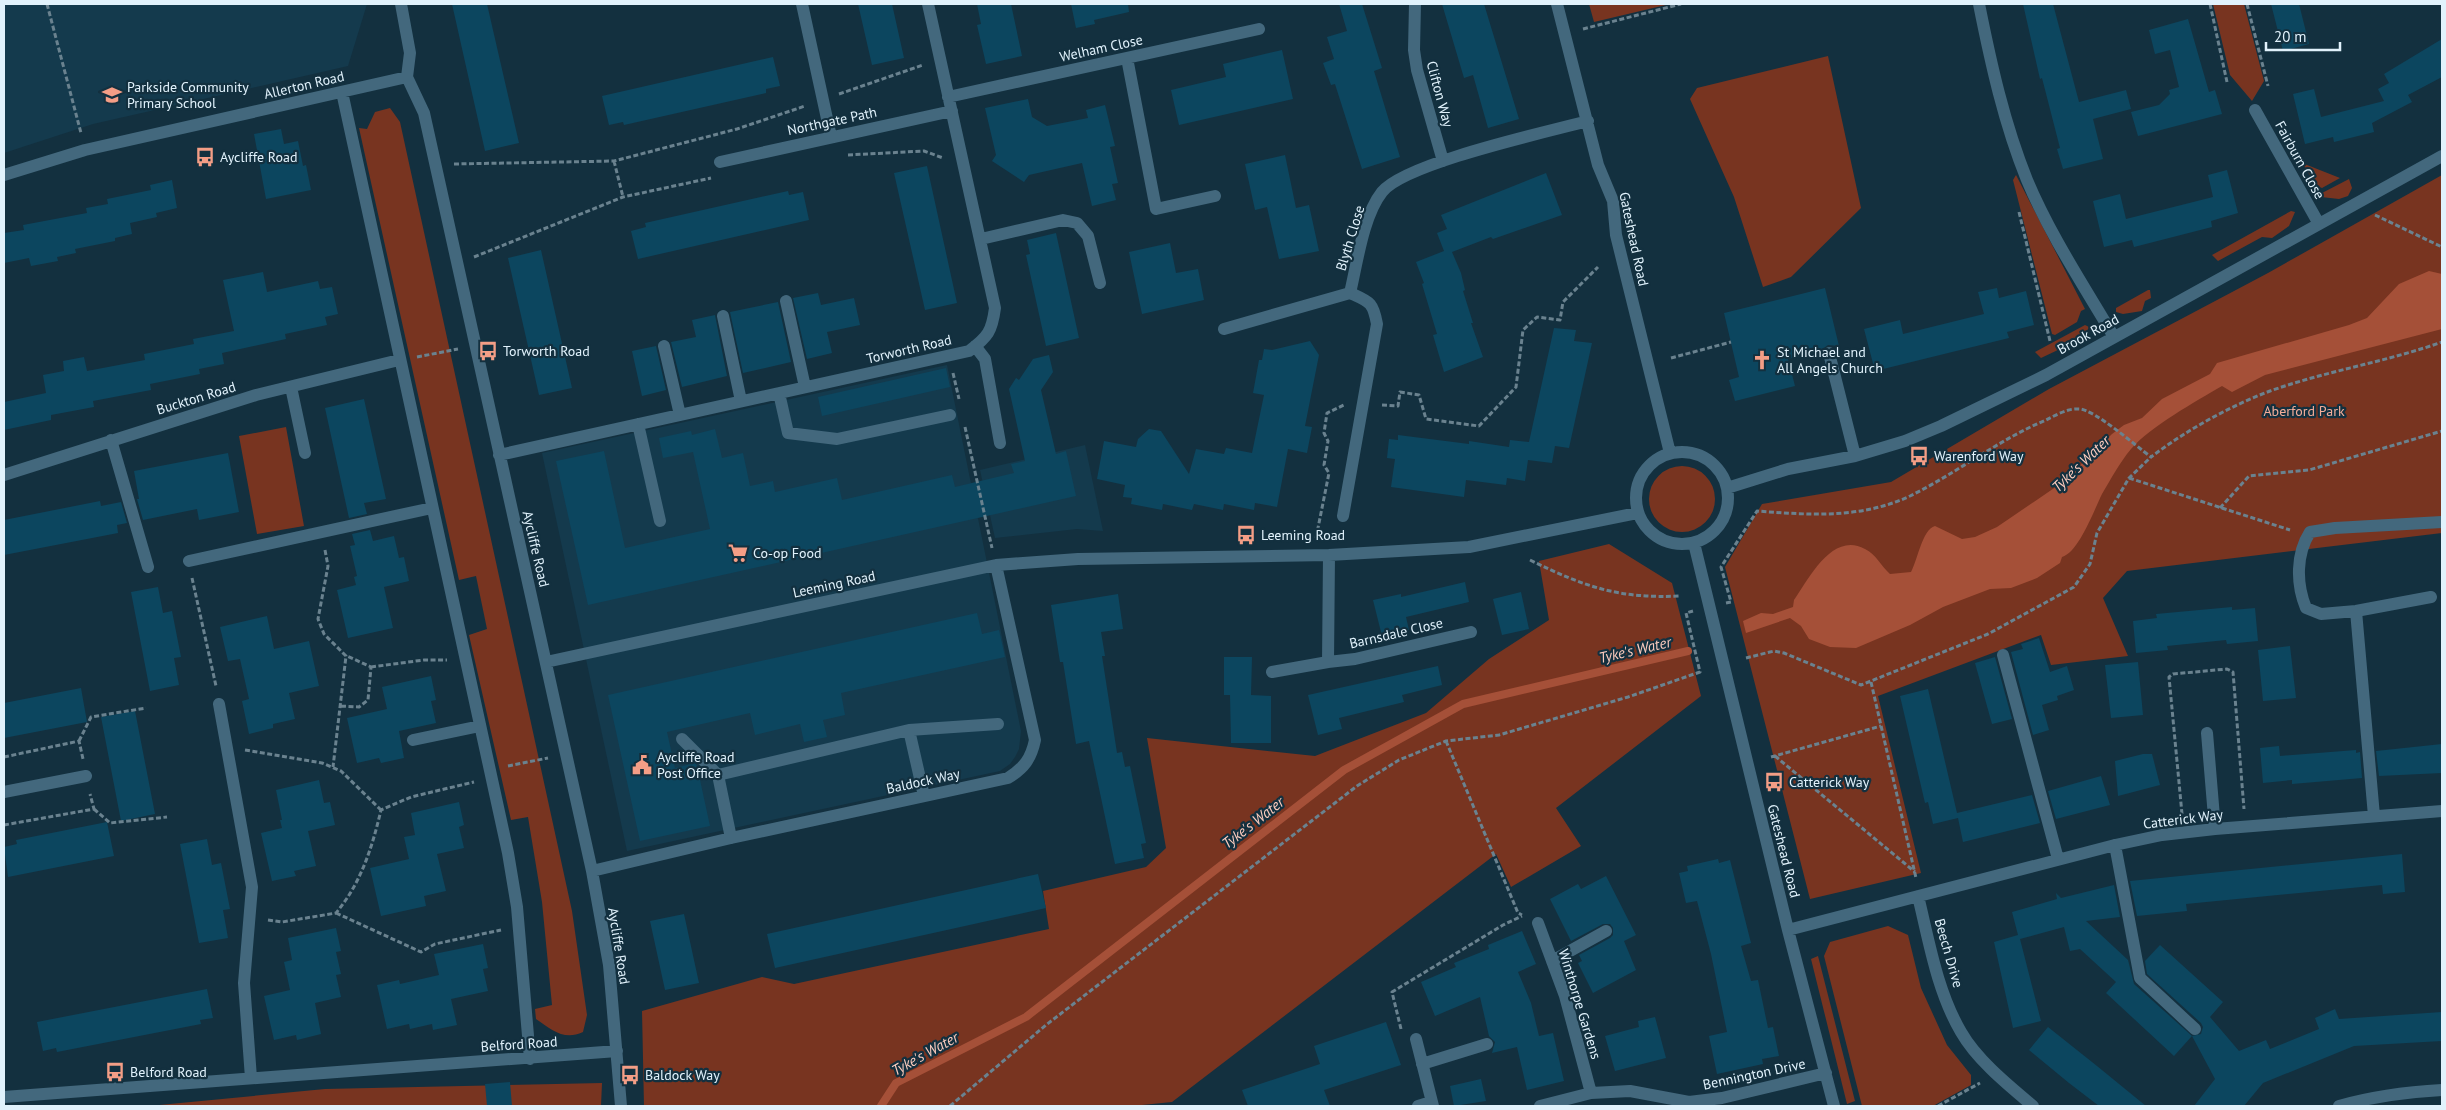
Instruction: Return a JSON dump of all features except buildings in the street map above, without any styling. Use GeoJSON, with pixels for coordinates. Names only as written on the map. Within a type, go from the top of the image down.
{"type":"FeatureCollection","features":[{"type":"Feature","properties":{"kind":"street","name":"Aycliffe Road"},"geometry":{"type":"LineString","coordinates":[[401,4],[410,52],[408,77],[424,113],[592,871],[609,965],[620,1106]]}},
{"type":"Feature","properties":{"kind":"street"},"geometry":{"type":"LineString","coordinates":[[802,4],[831,137]]}},
{"type":"Feature","properties":{"kind":"street","name":"Torworth Road"},"geometry":{"type":"LineString","coordinates":[[499,455],[969,351],[984,340],[993,325],[995,308],[928,4]]}},
{"type":"Feature","properties":{"kind":"street","name":"Clifton Way"},"geometry":{"type":"LineString","coordinates":[[1415,4],[1414,50],[1417,70],[1443,161]]}},
{"type":"Feature","properties":{"kind":"street","name":"Gateshead Road"},"geometry":{"type":"LineString","coordinates":[[1557,4],[1598,165],[1613,201],[1616,235],[1670,453]]}},
{"type":"Feature","properties":{"kind":"street"},"geometry":{"type":"LineString","coordinates":[[1979,4],[2007,125],[2028,182],[2054,235],[2114,337]]}},
{"type":"Feature","properties":{"kind":"street","name":"Welham Close"},"geometry":{"type":"LineString","coordinates":[[948,97],[1260,29]]}},
{"type":"Feature","properties":{"kind":"street"},"geometry":{"type":"LineString","coordinates":[[1127,58],[1156,208],[1215,196]]}},
{"type":"Feature","properties":{"kind":"street","name":"Allerton Road"},"geometry":{"type":"LineString","coordinates":[[4,175],[85,150],[408,77]]}},
{"type":"Feature","properties":{"kind":"street"},"geometry":{"type":"LineString","coordinates":[[342,92],[399,360],[491,774],[512,879],[530,1059]]}},
{"type":"Feature","properties":{"kind":"street","name":"Fairburn Close"},"geometry":{"type":"LineString","coordinates":[[2255,110],[2319,224]]}},
{"type":"Feature","properties":{"kind":"street","name":"Northgate Path"},"geometry":{"type":"LineString","coordinates":[[720,162],[952,111]]}},
{"type":"Feature","properties":{"kind":"street","name":"Blyth Close"},"geometry":{"type":"LineString","coordinates":[[1350,293],[1368,219],[1382,192],[1400,178],[1443,161],[1588,121]]}},
{"type":"Feature","properties":{"kind":"street","name":"Brook Road"},"geometry":{"type":"LineString","coordinates":[[1727,488],[1788,470],[1855,456],[1904,441],[1940,426],[2046,375],[2442,156]]}},
{"type":"Feature","properties":{"kind":"street"},"geometry":{"type":"LineString","coordinates":[[980,239],[1063,220],[1077,223],[1088,236],[1100,283]]}},
{"type":"Feature","properties":{"kind":"street"},"geometry":{"type":"LineString","coordinates":[[1224,329],[1350,293],[1366,300],[1374,308],[1377,324],[1343,516]]}},
{"type":"Feature","properties":{"kind":"street"},"geometry":{"type":"LineString","coordinates":[[786,301],[805,387]]}},
{"type":"Feature","properties":{"kind":"street"},"geometry":{"type":"LineString","coordinates":[[723,316],[742,401]]}},
{"type":"Feature","properties":{"kind":"street"},"geometry":{"type":"LineString","coordinates":[[664,346],[680,414]]}},
{"type":"Feature","properties":{"kind":"street"},"geometry":{"type":"LineString","coordinates":[[975,346],[985,359],[1000,442]]}},
{"type":"Feature","properties":{"kind":"street"},"geometry":{"type":"LineString","coordinates":[[1829,353],[1855,456]]}},
{"type":"Feature","properties":{"kind":"street","name":"Buckton Road"},"geometry":{"type":"LineString","coordinates":[[4,475],[256,395],[399,360]]}},
{"type":"Feature","properties":{"kind":"street"},"geometry":{"type":"LineString","coordinates":[[291,387],[305,453]]}},
{"type":"Feature","properties":{"kind":"street"},"geometry":{"type":"LineString","coordinates":[[779,393],[788,433],[837,439],[950,415]]}},
{"type":"Feature","properties":{"kind":"street"},"geometry":{"type":"LineString","coordinates":[[638,424],[660,521]]}},
{"type":"Feature","properties":{"kind":"street"},"geometry":{"type":"LineString","coordinates":[[112,440],[148,568]]}},
{"type":"Feature","properties":{"kind":"street"},"geometry":{"type":"LineString","coordinates":[[1670,453],[1694,454],[1705,458],[1722,476],[1727,488],[1726,509],[1718,528],[1707,538],[1694,543],[1680,545],[1666,542],[1654,536],[1644,526],[1637,513],[1635,498],[1638,483],[1645,470],[1656,460],[1670,453]]}},
{"type":"Feature","properties":{"kind":"street"},"geometry":{"type":"LineString","coordinates":[[189,561],[432,508]]}},
{"type":"Feature","properties":{"kind":"street","name":"Leeming Road"},"geometry":{"type":"LineString","coordinates":[[546,662],[996,565],[1078,559],[1329,556],[1469,547],[1637,513]]}},
{"type":"Feature","properties":{"kind":"street"},"geometry":{"type":"LineString","coordinates":[[2431,597],[2356,611],[2321,614],[2306,608],[2300,594],[2302,544],[2310,532],[2335,528],[2442,522]]}},
{"type":"Feature","properties":{"kind":"street","name":"Gateshead Road"},"geometry":{"type":"LineString","coordinates":[[1694,543],[1788,930],[1834,1106]]}},
{"type":"Feature","properties":{"kind":"street","name":"Barnsdale Close"},"geometry":{"type":"LineString","coordinates":[[1328,662],[1329,556]]}},
{"type":"Feature","properties":{"kind":"street","name":"Baldock Way"},"geometry":{"type":"LineString","coordinates":[[592,871],[731,838],[1008,778],[1019,772],[1027,763],[1032,753],[1035,740],[996,565]]}},
{"type":"Feature","properties":{"kind":"street"},"geometry":{"type":"LineString","coordinates":[[2356,611],[2374,816]]}},
{"type":"Feature","properties":{"kind":"street","name":"Barnsdale Close"},"geometry":{"type":"LineString","coordinates":[[1272,672],[1355,659],[1471,632]]}},
{"type":"Feature","properties":{"kind":"street"},"geometry":{"type":"LineString","coordinates":[[2003,655],[2058,859]]}},
{"type":"Feature","properties":{"kind":"street"},"geometry":{"type":"LineString","coordinates":[[219,704],[252,887],[244,983],[251,1078]]}},
{"type":"Feature","properties":{"kind":"street"},"geometry":{"type":"LineString","coordinates":[[718,774],[910,730],[998,724]]}},
{"type":"Feature","properties":{"kind":"street"},"geometry":{"type":"LineString","coordinates":[[413,740],[480,726]]}},
{"type":"Feature","properties":{"kind":"street"},"geometry":{"type":"LineString","coordinates":[[910,730],[924,796]]}},
{"type":"Feature","properties":{"kind":"street"},"geometry":{"type":"LineString","coordinates":[[2207,733],[2215,829]]}},
{"type":"Feature","properties":{"kind":"street"},"geometry":{"type":"LineString","coordinates":[[682,738],[718,774],[731,838]]}},
{"type":"Feature","properties":{"kind":"street"},"geometry":{"type":"LineString","coordinates":[[4,792],[86,776]]}},
{"type":"Feature","properties":{"kind":"street","name":"Catterick Way"},"geometry":{"type":"LineString","coordinates":[[1788,930],[2115,844],[2162,835],[2442,811]]}},
{"type":"Feature","properties":{"kind":"street"},"geometry":{"type":"LineString","coordinates":[[2115,844],[2140,978],[2195,1029]]}},
{"type":"Feature","properties":{"kind":"street","name":"Beech Drive"},"geometry":{"type":"LineString","coordinates":[[1918,896],[1940,984],[1961,1032],[1996,1074],[2033,1106]]}},
{"type":"Feature","properties":{"kind":"street","name":"Winthorpe Gardens"},"geometry":{"type":"LineString","coordinates":[[1538,923],[1565,996],[1592,1093]]}},
{"type":"Feature","properties":{"kind":"street"},"geometry":{"type":"LineString","coordinates":[[1552,961],[1606,931]]}},
{"type":"Feature","properties":{"kind":"street"},"geometry":{"type":"LineString","coordinates":[[1416,1039],[1432,1104],[1418,1106]]}},
{"type":"Feature","properties":{"kind":"street"},"geometry":{"type":"LineString","coordinates":[[1422,1064],[1487,1044]]}},
{"type":"Feature","properties":{"kind":"street","name":"Belford Road"},"geometry":{"type":"LineString","coordinates":[[4,1097],[617,1051]]}},
{"type":"Feature","properties":{"kind":"street","name":"Bennington Drive"},"geometry":{"type":"LineString","coordinates":[[1540,1106],[1592,1093],[1630,1091],[1689,1102],[1722,1098],[1826,1073]]}},
{"type":"Feature","properties":{"kind":"street"},"geometry":{"type":"LineString","coordinates":[[2339,1106],[2366,1098],[2401,1092],[2442,1090]]}},
{"type":"Feature","properties":{"kind":"path"},"geometry":{"type":"LineString","coordinates":[[47,4],[85,150]]}},
{"type":"Feature","properties":{"kind":"path"},"geometry":{"type":"LineString","coordinates":[[1565,34],[1681,4]]}},
{"type":"Feature","properties":{"kind":"path"},"geometry":{"type":"LineString","coordinates":[[2210,4],[2228,82]]}},
{"type":"Feature","properties":{"kind":"path"},"geometry":{"type":"LineString","coordinates":[[2247,4],[2268,86]]}},
{"type":"Feature","properties":{"kind":"path"},"geometry":{"type":"LineString","coordinates":[[435,164],[614,161],[737,129],[940,59]]}},
{"type":"Feature","properties":{"kind":"path"},"geometry":{"type":"LineString","coordinates":[[841,155],[924,151],[964,167]]}},
{"type":"Feature","properties":{"kind":"path"},"geometry":{"type":"LineString","coordinates":[[614,161],[623,197]]}},
{"type":"Feature","properties":{"kind":"path"},"geometry":{"type":"LineString","coordinates":[[456,264],[623,197],[717,176]]}},
{"type":"Feature","properties":{"kind":"path"},"geometry":{"type":"LineString","coordinates":[[2017,202],[2050,341]]}},
{"type":"Feature","properties":{"kind":"path"},"geometry":{"type":"LineString","coordinates":[[2353,205],[2442,247]]}},
{"type":"Feature","properties":{"kind":"path"},"geometry":{"type":"LineString","coordinates":[[1313,556],[1330,473],[1324,465],[1328,441],[1324,433],[1327,414],[1351,401],[1398,406],[1400,392],[1419,395],[1426,419],[1479,426],[1516,387],[1523,330],[1537,316],[1560,320],[1563,302],[1598,267]]}},
{"type":"Feature","properties":{"kind":"path"},"geometry":{"type":"LineString","coordinates":[[1671,358],[1731,342]]}},
{"type":"Feature","properties":{"kind":"path"},"geometry":{"type":"LineString","coordinates":[[1746,658],[1774,651],[1784,653],[1861,685],[1988,634],[2074,586],[2090,564],[2097,533],[2129,478],[2151,457],[2170,443],[2233,407],[2271,391],[2414,352],[2442,342]]}},
{"type":"Feature","properties":{"kind":"path"},"geometry":{"type":"LineString","coordinates":[[399,360],[475,346]]}},
{"type":"Feature","properties":{"kind":"path"},"geometry":{"type":"LineString","coordinates":[[949,355],[960,403]]}},
{"type":"Feature","properties":{"kind":"path"},"geometry":{"type":"LineString","coordinates":[[1731,602],[1721,567],[1757,511],[1829,516],[1866,511],[1909,496],[2022,430],[2056,415],[2079,409],[2092,413],[2151,457]]}},
{"type":"Feature","properties":{"kind":"path"},"geometry":{"type":"LineString","coordinates":[[964,422],[996,565]]}},
{"type":"Feature","properties":{"kind":"path"},"geometry":{"type":"LineString","coordinates":[[2220,508],[2249,476],[2309,470],[2442,431]]}},
{"type":"Feature","properties":{"kind":"path"},"geometry":{"type":"LineString","coordinates":[[2129,478],[2295,532],[2307,538]]}},
{"type":"Feature","properties":{"kind":"path"},"geometry":{"type":"LineString","coordinates":[[321,532],[328,566],[318,619],[324,634],[346,656],[371,667],[424,660],[466,660]]}},
{"type":"Feature","properties":{"kind":"path"},"geometry":{"type":"LineString","coordinates":[[1530,560],[1594,589],[1647,598],[1681,596]]}},
{"type":"Feature","properties":{"kind":"path"},"geometry":{"type":"LineString","coordinates":[[189,561],[219,704]]}},
{"type":"Feature","properties":{"kind":"path"},"geometry":{"type":"LineString","coordinates":[[950,1106],[1046,1025],[1358,786],[1399,760],[1446,741],[1499,735],[1628,697],[1700,672],[1686,613],[1697,610]]}},
{"type":"Feature","properties":{"kind":"path"},"geometry":{"type":"LineString","coordinates":[[333,767],[346,656]]}},
{"type":"Feature","properties":{"kind":"path"},"geometry":{"type":"LineString","coordinates":[[341,706],[360,707],[368,700],[371,667]]}},
{"type":"Feature","properties":{"kind":"path"},"geometry":{"type":"LineString","coordinates":[[1871,682],[1916,873],[1918,896]]}},
{"type":"Feature","properties":{"kind":"path"},"geometry":{"type":"LineString","coordinates":[[79,741],[91,717],[146,708]]}},
{"type":"Feature","properties":{"kind":"path"},"geometry":{"type":"LineString","coordinates":[[1881,726],[1773,756],[1916,873]]}},
{"type":"Feature","properties":{"kind":"path"},"geometry":{"type":"LineString","coordinates":[[1446,741],[1518,913],[1538,923]]}},
{"type":"Feature","properties":{"kind":"path"},"geometry":{"type":"LineString","coordinates":[[227,748],[322,763],[333,767],[341,771],[381,810]]}},
{"type":"Feature","properties":{"kind":"path"},"geometry":{"type":"LineString","coordinates":[[381,810],[411,797],[553,756]]}},
{"type":"Feature","properties":{"kind":"path"},"geometry":{"type":"LineString","coordinates":[[94,809],[110,823],[167,817]]}},
{"type":"Feature","properties":{"kind":"path"},"geometry":{"type":"LineString","coordinates":[[336,913],[350,897],[361,875],[381,810]]}},
{"type":"Feature","properties":{"kind":"path"},"geometry":{"type":"LineString","coordinates":[[250,917],[282,922],[336,913],[421,952],[435,944],[518,926]]}},
{"type":"Feature","properties":{"kind":"path"},"geometry":{"type":"LineString","coordinates":[[1416,1039],[1404,1042],[1392,992],[1522,915]]}},
{"type":"Feature","properties":{"kind":"path"},"geometry":{"type":"LineString","coordinates":[[1938,1106],[1996,1074]]}},
{"type":"Feature","properties":{"kind":"shaded area","name":"Parkside Community Primary School"},"geometry":{"type":"Polygon","coordinates":[[[4,4],[367,4],[348,66],[93,124],[4,153],[4,4]]]}},
{"type":"Feature","properties":{"kind":"shaded area"},"geometry":{"type":"Polygon","coordinates":[[[2429,271],[2442,274],[2442,329],[2265,375],[2232,392],[2222,386],[2187,407],[2161,423],[2131,449],[2102,494],[2080,539],[2068,554],[2062,557],[2060,563],[2037,578],[2011,588],[1990,589],[1943,607],[1910,625],[1856,648],[1830,647],[1809,639],[1801,626],[1790,618],[1746,633],[1743,621],[1761,613],[1773,614],[1793,607],[1794,600],[1814,570],[1832,552],[1842,546],[1853,545],[1869,551],[1890,574],[1911,572],[1927,533],[1935,526],[1962,539],[1975,537],[1997,527],[2063,482],[2112,434],[2124,425],[2142,418],[2162,399],[2210,374],[2217,363],[2349,325],[2367,318],[2399,284],[2429,271]]]}},
{"type":"Feature","properties":{"kind":"shaded area"},"geometry":{"type":"Polygon","coordinates":[[[947,365],[1021,731],[1019,749],[1015,757],[1010,764],[1000,771],[627,851],[542,453],[947,365]]]}},
{"type":"Feature","properties":{"kind":"shaded area"},"geometry":{"type":"Polygon","coordinates":[[[1085,445],[1103,531],[1077,529],[995,538],[980,470],[1085,445]]]}},
{"type":"Feature","properties":{"kind":"green space"},"geometry":{"type":"Polygon","coordinates":[[[1589,4],[1670,4],[1594,22],[1589,4]]]}},
{"type":"Feature","properties":{"kind":"green space"},"geometry":{"type":"Polygon","coordinates":[[[2213,4],[2244,4],[2264,81],[2252,101],[2230,75],[2213,4]]]}},
{"type":"Feature","properties":{"kind":"green space"},"geometry":{"type":"Polygon","coordinates":[[[1828,56],[1861,208],[1791,277],[1763,287],[1734,197],[1690,99],[1697,88],[1828,56]]]}},
{"type":"Feature","properties":{"kind":"green space"},"geometry":{"type":"Polygon","coordinates":[[[390,108],[400,122],[572,911],[587,1015],[583,1032],[576,1034],[564,1035],[558,1033],[536,1019],[535,1009],[552,1005],[542,902],[528,817],[511,820],[469,635],[487,629],[476,576],[459,580],[359,128],[367,129],[375,112],[390,108]]]}},
{"type":"Feature","properties":{"kind":"green space"},"geometry":{"type":"Polygon","coordinates":[[[2302,163],[2340,178],[2322,188],[2317,186],[2302,163]]]}},
{"type":"Feature","properties":{"kind":"green space"},"geometry":{"type":"Polygon","coordinates":[[[2016,175],[2085,309],[2081,311],[2077,322],[2055,335],[2052,334],[2013,180],[2016,175]]]}},
{"type":"Feature","properties":{"kind":"green space","name":"Aberford Park"},"geometry":{"type":"Polygon","coordinates":[[[2442,175],[2442,533],[2127,571],[2103,598],[2128,656],[2051,665],[2041,635],[1878,696],[1921,873],[1810,899],[1725,567],[1762,504],[1891,482],[2049,389],[2268,273],[2442,175]]]}},
{"type":"Feature","properties":{"kind":"green space"},"geometry":{"type":"Polygon","coordinates":[[[2349,179],[2352,188],[2348,196],[2339,199],[2321,197],[2322,193],[2349,179]]]}},
{"type":"Feature","properties":{"kind":"green space"},"geometry":{"type":"Polygon","coordinates":[[[2291,211],[2295,212],[2289,226],[2272,238],[2262,237],[2218,261],[2212,255],[2291,211]]]}},
{"type":"Feature","properties":{"kind":"green space"},"geometry":{"type":"Polygon","coordinates":[[[2150,290],[2151,298],[2145,301],[2142,311],[2123,314],[2116,312],[2116,308],[2150,290]]]}},
{"type":"Feature","properties":{"kind":"green space"},"geometry":{"type":"Polygon","coordinates":[[[2085,325],[2089,327],[2083,338],[2068,352],[2060,349],[2041,358],[2035,352],[2085,325]]]}},
{"type":"Feature","properties":{"kind":"green space"},"geometry":{"type":"Polygon","coordinates":[[[286,427],[304,526],[257,534],[239,436],[286,427]]]}},
{"type":"Feature","properties":{"kind":"green space"},"geometry":{"type":"Polygon","coordinates":[[[1675,466],[1689,466],[1701,471],[1710,480],[1715,492],[1713,512],[1706,523],[1689,532],[1675,532],[1663,527],[1654,518],[1649,506],[1649,492],[1654,480],[1663,471],[1675,466]]]}},
{"type":"Feature","properties":{"kind":"green space"},"geometry":{"type":"Polygon","coordinates":[[[1609,544],[1672,583],[1701,696],[1556,808],[1581,846],[1511,887],[1496,854],[1172,1102],[1132,1106],[644,1106],[642,1011],[762,977],[794,984],[1049,929],[1043,891],[1146,867],[1166,848],[1147,738],[1315,756],[1426,713],[1489,659],[1549,620],[1539,561],[1609,544]]]}},
{"type":"Feature","properties":{"kind":"green space"},"geometry":{"type":"Polygon","coordinates":[[[1888,926],[1908,935],[1921,988],[1947,1045],[1971,1075],[1971,1085],[1933,1106],[1862,1106],[1824,956],[1830,942],[1888,926]]]}},
{"type":"Feature","properties":{"kind":"green space"},"geometry":{"type":"Polygon","coordinates":[[[1818,956],[1855,1101],[1847,1104],[1811,959],[1818,956]]]}},
{"type":"Feature","properties":{"kind":"green space"},"geometry":{"type":"Polygon","coordinates":[[[602,1083],[601,1106],[149,1106],[325,1089],[602,1083]]]}},
{"type":"Feature","properties":{"kind":"waterway","name":"Tyke's Water"},"geometry":{"type":"LineString","coordinates":[[881,1106],[896,1083],[1026,1017],[1344,770],[1463,704],[1688,651]]}},
{"type":"Feature","properties":{"kind":"place","name":"Parkside Community Primary School"},"geometry":{"type":"Point","coordinates":[112,95]}},
{"type":"Feature","properties":{"kind":"place","name":"Aycliffe Road"},"geometry":{"type":"Point","coordinates":[205,157]}},
{"type":"Feature","properties":{"kind":"place","name":"Torworth Road"},"geometry":{"type":"Point","coordinates":[488,351]}},
{"type":"Feature","properties":{"kind":"place","name":"St Michael and All Angels Church"},"geometry":{"type":"Point","coordinates":[1762,360]}},
{"type":"Feature","properties":{"kind":"place","name":"Warenford Way"},"geometry":{"type":"Point","coordinates":[1919,456]}},
{"type":"Feature","properties":{"kind":"place","name":"Leeming Road"},"geometry":{"type":"Point","coordinates":[1246,535]}},
{"type":"Feature","properties":{"kind":"place","name":"Co-op Food"},"geometry":{"type":"Point","coordinates":[738,553]}},
{"type":"Feature","properties":{"kind":"place","name":"Aycliffe Road Post Office"},"geometry":{"type":"Point","coordinates":[642,765]}},
{"type":"Feature","properties":{"kind":"place","name":"Catterick Way"},"geometry":{"type":"Point","coordinates":[1774,782]}},
{"type":"Feature","properties":{"kind":"place","name":"Belford Road"},"geometry":{"type":"Point","coordinates":[115,1072]}},
{"type":"Feature","properties":{"kind":"place","name":"Baldock Way"},"geometry":{"type":"Point","coordinates":[630,1075]}}]}
